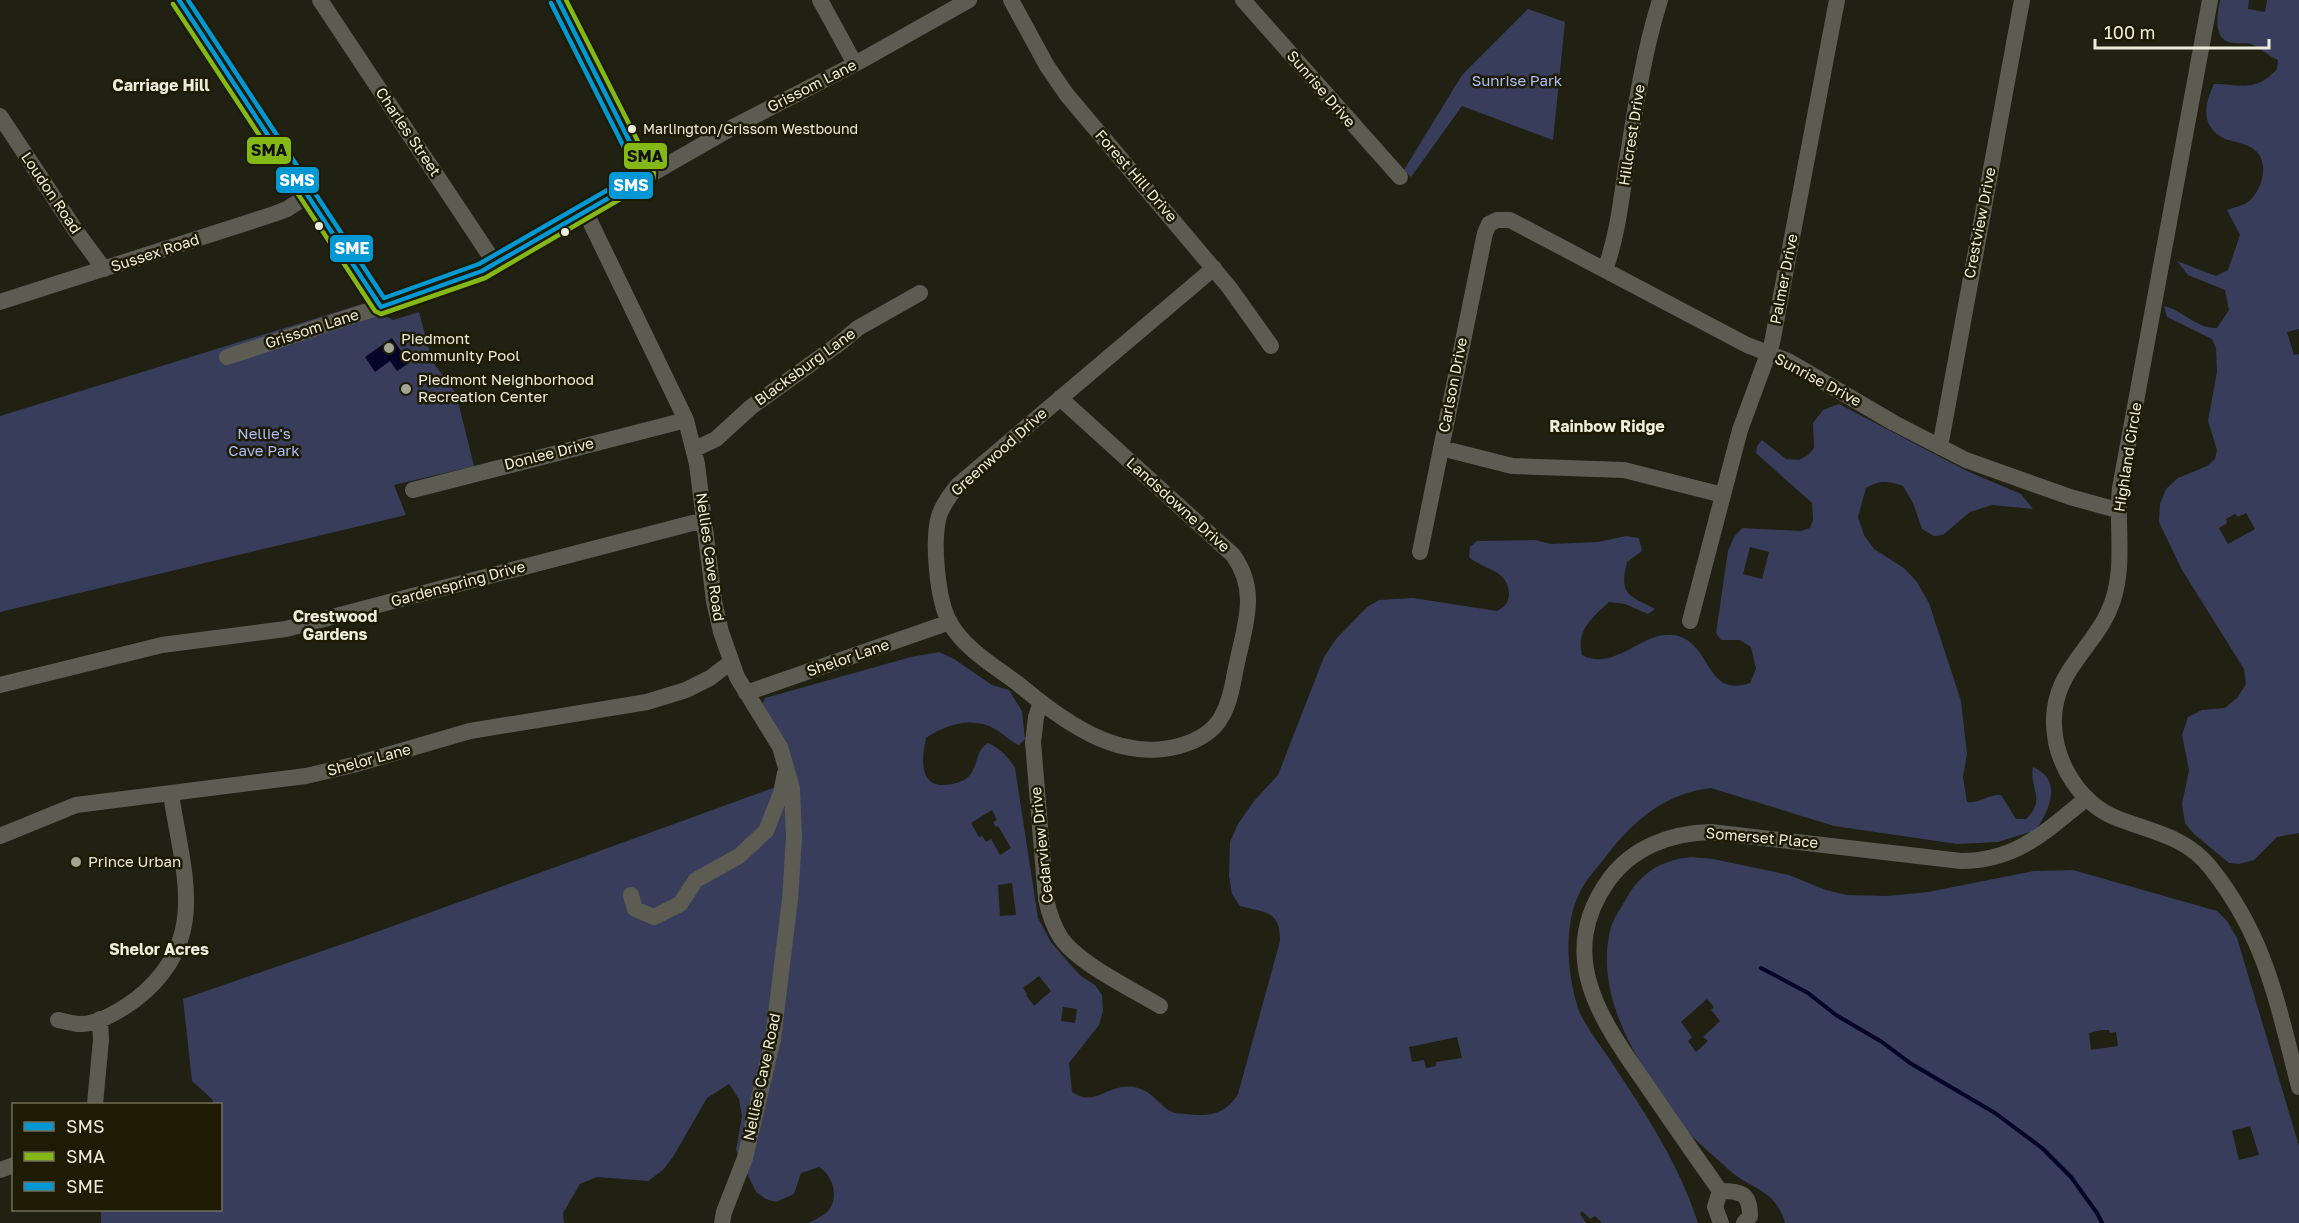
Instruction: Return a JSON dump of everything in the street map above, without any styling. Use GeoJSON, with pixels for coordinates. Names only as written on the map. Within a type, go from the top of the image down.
{"type":"FeatureCollection","features":[{"type":"Feature","properties":{"kind":"street"},"geometry":{"type":"LineString","coordinates":[[179,0],[381,307]]}},
{"type":"Feature","properties":{"kind":"street","name":"Charles Street"},"geometry":{"type":"LineString","coordinates":[[320,0],[490,256],[493,265]]}},
{"type":"Feature","properties":{"kind":"street"},"geometry":{"type":"LineString","coordinates":[[558,0],[647,176]]}},
{"type":"Feature","properties":{"kind":"street"},"geometry":{"type":"LineString","coordinates":[[820,0],[855,64]]}},
{"type":"Feature","properties":{"kind":"street","name":"Grissom Lane"},"geometry":{"type":"LineString","coordinates":[[227,357],[468,277],[493,265],[735,126],[855,64],[969,0]]}},
{"type":"Feature","properties":{"kind":"street","name":"Forest Hill Drive"},"geometry":{"type":"LineString","coordinates":[[1011,0],[1047,66],[1067,95],[1214,268],[1271,346]]}},
{"type":"Feature","properties":{"kind":"street","name":"Sunrise Drive"},"geometry":{"type":"LineString","coordinates":[[1243,0],[1400,177]]}},
{"type":"Feature","properties":{"kind":"street","name":"Hillcrest Drive"},"geometry":{"type":"LineString","coordinates":[[1605,270],[1616,232],[1636,106],[1652,25],[1660,0]]}},
{"type":"Feature","properties":{"kind":"street","name":"Palmer Drive"},"geometry":{"type":"LineString","coordinates":[[1690,621],[1740,430],[1768,354],[1777,319],[1837,0]]}},
{"type":"Feature","properties":{"kind":"street","name":"Crestview Drive"},"geometry":{"type":"LineString","coordinates":[[1940,447],[2022,0]]}},
{"type":"Feature","properties":{"kind":"street","name":"Highland Circle"},"geometry":{"type":"LineString","coordinates":[[2210,0],[2117,510],[2120,561],[2112,603],[2102,624],[2067,671],[2058,690],[2054,710],[2054,734],[2059,754],[2069,776],[2087,798],[2118,819],[2166,834],[2187,846],[2208,864],[2223,885],[2246,921],[2264,958],[2299,1087]]}},
{"type":"Feature","properties":{"kind":"street","name":"Loudon Road"},"geometry":{"type":"LineString","coordinates":[[0,116],[104,269]]}},
{"type":"Feature","properties":{"kind":"street","name":"Sussex Road"},"geometry":{"type":"LineString","coordinates":[[0,302],[274,214],[287,209],[307,196]]}},
{"type":"Feature","properties":{"kind":"street","name":"Nellies Cave Road"},"geometry":{"type":"LineString","coordinates":[[585,211],[687,420],[695,449],[716,612],[731,662],[774,736],[786,763],[792,788],[794,838],[790,899],[773,1039],[745,1158],[722,1223]]}},
{"type":"Feature","properties":{"kind":"street","name":"Sunrise Drive"},"geometry":{"type":"LineString","coordinates":[[1493,221],[1510,220],[1747,345],[1788,361],[1940,447],[1982,466],[2086,502],[2117,510]]}},
{"type":"Feature","properties":{"kind":"street","name":"Carlson Drive"},"geometry":{"type":"LineString","coordinates":[[1420,552],[1485,233],[1493,221]]}},
{"type":"Feature","properties":{"kind":"street","name":"Greenwood Drive"},"geometry":{"type":"LineString","coordinates":[[1041,702],[969,645],[950,622],[940,597],[936,537],[939,518],[946,500],[958,485],[1214,268]]}},
{"type":"Feature","properties":{"kind":"street","name":"Blacksburg Lane"},"geometry":{"type":"LineString","coordinates":[[695,449],[716,439],[751,407],[858,328],[920,293]]}},
{"type":"Feature","properties":{"kind":"street","name":"Landsdowne Drive"},"geometry":{"type":"LineString","coordinates":[[1041,702],[1075,727],[1105,741],[1125,746],[1156,749],[1176,747],[1198,740],[1214,726],[1228,702],[1249,604],[1245,575],[1233,555],[1060,398]]}},
{"type":"Feature","properties":{"kind":"street","name":"Donlee Drive"},"geometry":{"type":"LineString","coordinates":[[413,490],[687,420]]}},
{"type":"Feature","properties":{"kind":"street"},"geometry":{"type":"LineString","coordinates":[[1441,448],[1512,466],[1624,470],[1723,495]]}},
{"type":"Feature","properties":{"kind":"street","name":"Gardenspring Drive"},"geometry":{"type":"LineString","coordinates":[[0,685],[162,645],[286,629],[704,520]]}},
{"type":"Feature","properties":{"kind":"street","name":"Shelor Lane"},"geometry":{"type":"LineString","coordinates":[[747,693],[950,622]]}},
{"type":"Feature","properties":{"kind":"street","name":"Shelor Lane"},"geometry":{"type":"LineString","coordinates":[[0,836],[76,805],[327,772],[470,731],[647,702],[686,690],[710,678],[731,662]]}},
{"type":"Feature","properties":{"kind":"street","name":"Cedarview Drive"},"geometry":{"type":"LineString","coordinates":[[1041,702],[1036,717],[1033,742],[1046,899],[1052,922],[1063,940],[1081,957],[1160,1006]]}},
{"type":"Feature","properties":{"kind":"street"},"geometry":{"type":"LineString","coordinates":[[632,895],[635,909],[654,917],[680,904],[696,880],[739,856],[766,831],[781,793],[786,763]]}},
{"type":"Feature","properties":{"kind":"street"},"geometry":{"type":"LineString","coordinates":[[58,1020],[82,1024],[100,1019],[130,1003],[157,982],[171,963],[182,938],[187,896],[171,794]]}},
{"type":"Feature","properties":{"kind":"street","name":"Somerset Place"},"geometry":{"type":"LineString","coordinates":[[1720,1191],[1616,1041],[1598,1011],[1590,990],[1584,957],[1589,918],[1599,894],[1620,867],[1647,847],[1664,839],[1702,832],[1961,861],[1982,860],[2006,854],[2031,842],[2087,798]]}},
{"type":"Feature","properties":{"kind":"street"},"geometry":{"type":"LineString","coordinates":[[95,1103],[101,1040],[100,1019]]}},
{"type":"Feature","properties":{"kind":"street"},"geometry":{"type":"LineString","coordinates":[[1721,1223],[1715,1208],[1720,1191],[1736,1191],[1744,1195],[1750,1206],[1750,1216],[1744,1223]]}},
{"type":"Feature","properties":{"kind":"green space"},"geometry":{"type":"Polygon","coordinates":[[[2220,0],[2249,0],[2248,9],[2265,12],[2267,0],[2299,0],[2299,329],[2287,332],[2294,355],[2299,354],[2299,833],[2277,837],[2254,860],[2239,864],[2229,863],[2194,834],[2185,823],[2182,804],[2189,770],[2182,735],[2188,717],[2202,710],[2225,708],[2237,698],[2246,684],[2244,669],[2182,570],[2159,522],[2160,504],[2166,489],[2178,478],[2207,466],[2215,459],[2217,450],[2208,421],[2217,372],[2216,348],[2212,339],[2167,317],[2164,306],[2210,328],[2217,328],[2229,310],[2225,290],[2188,275],[2177,261],[2216,276],[2228,270],[2240,235],[2227,210],[2242,205],[2254,196],[2263,174],[2262,159],[2258,153],[2246,145],[2225,139],[2211,128],[2206,115],[2206,107],[2214,84],[2247,86],[2262,81],[2277,69],[2278,60],[2256,47],[2222,38],[2217,20],[2220,0]],[[2246,513],[2238,517],[2235,514],[2226,519],[2227,523],[2219,528],[2228,544],[2255,529],[2246,513]]]}},
{"type":"Feature","properties":{"kind":"green space","name":"Sunrise Park"},"geometry":{"type":"Polygon","coordinates":[[[1528,9],[1565,22],[1553,140],[1462,106],[1411,177],[1404,170],[1462,75],[1528,9]]]}},
{"type":"Feature","properties":{"kind":"green space","name":"Nellie's Cave Park"},"geometry":{"type":"Polygon","coordinates":[[[362,304],[393,320],[419,312],[432,361],[456,393],[474,466],[394,485],[406,515],[0,612],[0,416],[362,304]]]}},
{"type":"Feature","properties":{"kind":"green space"},"geometry":{"type":"Polygon","coordinates":[[[1839,404],[1967,471],[2021,494],[2033,509],[1992,505],[1970,512],[1943,535],[1934,536],[1922,529],[1913,503],[1903,486],[1884,482],[1866,488],[1858,517],[1864,535],[1874,549],[1904,568],[1917,582],[1929,603],[1961,701],[1967,754],[1963,777],[1967,802],[1976,802],[2001,795],[2016,819],[2026,819],[2032,812],[2036,800],[2033,767],[2048,779],[2051,796],[2046,813],[2036,830],[1998,842],[1957,844],[1834,826],[1711,788],[1665,802],[1628,830],[1617,842],[1585,882],[1575,905],[1568,949],[1571,980],[1584,1022],[1662,1142],[1682,1181],[1698,1223],[1602,1223],[1595,1216],[1590,1219],[1582,1211],[1580,1214],[1586,1223],[809,1223],[826,1213],[833,1202],[833,1188],[828,1176],[819,1167],[801,1173],[794,1194],[776,1202],[756,1192],[736,1150],[742,1116],[739,1099],[729,1084],[707,1098],[663,1170],[648,1181],[597,1177],[580,1184],[563,1213],[564,1223],[101,1223],[101,1211],[222,1211],[222,1103],[214,1103],[192,1081],[183,999],[357,939],[776,787],[777,760],[756,718],[765,698],[911,657],[939,652],[954,659],[992,685],[1009,690],[1022,711],[1025,739],[1019,745],[986,725],[959,723],[926,738],[923,753],[924,769],[930,781],[936,784],[947,785],[959,782],[971,774],[981,750],[988,743],[1004,754],[1015,768],[1038,918],[1051,942],[1081,976],[1095,985],[1102,995],[1103,1011],[1099,1025],[1069,1063],[1072,1092],[1089,1097],[1119,1088],[1138,1088],[1173,1113],[1209,1115],[1222,1110],[1238,1094],[1280,941],[1274,918],[1264,912],[1240,906],[1232,894],[1229,876],[1230,842],[1238,824],[1254,801],[1278,775],[1324,657],[1336,639],[1367,607],[1379,600],[1413,598],[1497,611],[1500,609],[1508,599],[1508,585],[1500,574],[1469,557],[1470,547],[1477,541],[1535,540],[1551,544],[1598,542],[1626,536],[1639,538],[1642,551],[1627,562],[1625,588],[1632,597],[1655,609],[1648,614],[1625,604],[1609,602],[1591,619],[1583,631],[1582,655],[1594,659],[1606,658],[1650,639],[1662,635],[1673,635],[1686,639],[1695,647],[1716,676],[1724,683],[1735,686],[1750,683],[1756,669],[1751,647],[1740,640],[1721,640],[1716,633],[1728,551],[1734,537],[1742,528],[1801,531],[1810,528],[1813,520],[1812,503],[1756,453],[1757,446],[1762,440],[1786,459],[1799,460],[1814,448],[1813,423],[1823,410],[1839,404]],[[1750,547],[1743,574],[1762,579],[1769,552],[1750,547]],[[992,810],[971,823],[979,837],[982,836],[986,842],[991,839],[1000,855],[1011,848],[998,826],[996,827],[993,822],[997,820],[992,810]],[[1012,883],[998,885],[1000,916],[1016,915],[1012,883]],[[1039,976],[1023,988],[1034,1006],[1051,991],[1039,976]],[[1063,1007],[1061,1021],[1075,1023],[1077,1009],[1063,1007]],[[1457,1037],[1409,1047],[1412,1062],[1424,1060],[1426,1068],[1436,1066],[1436,1062],[1462,1058],[1457,1037]]]}},
{"type":"Feature","properties":{"kind":"green space"},"geometry":{"type":"Polygon","coordinates":[[[1691,857],[1713,859],[1789,875],[1826,890],[1847,895],[1888,896],[1928,892],[2034,871],[2073,870],[2217,911],[2227,921],[2237,938],[2299,1146],[2299,1223],[1785,1223],[1781,1212],[1769,1196],[1728,1169],[1682,1126],[1629,1041],[1612,998],[1607,954],[1610,931],[1615,918],[1638,881],[1662,864],[1691,857]],[[1707,999],[1681,1022],[1692,1037],[1688,1041],[1696,1052],[1708,1041],[1703,1037],[1720,1021],[1711,1010],[1714,1007],[1707,999]],[[2102,1030],[2089,1033],[2091,1050],[2118,1046],[2116,1032],[2110,1033],[2109,1030],[2102,1030]],[[2250,1126],[2232,1131],[2239,1160],[2259,1155],[2250,1126]]]}},
{"type":"Feature","properties":{"kind":"shaded area","name":"Piedmont Community Pool"},"geometry":{"type":"Polygon","coordinates":[[[392,338],[409,363],[397,371],[390,361],[375,372],[365,357],[392,338]]]}},
{"type":"Feature","properties":{"kind":"waterway"},"geometry":{"type":"LineString","coordinates":[[1761,968],[1808,993],[1836,1015],[1882,1042],[1910,1063],[1995,1113],[2042,1148],[2071,1177],[2102,1223]]}},
{"type":"Feature","properties":{"kind":"transit line","name":"SMS"},"geometry":{"type":"LineString","coordinates":[[179,0],[381,307],[482,271],[647,176],[558,0]]}},
{"type":"Feature","properties":{"kind":"transit line","name":"SME"},"geometry":{"type":"LineString","coordinates":[[188,0],[384,298],[479,264],[637,173],[551,3]]}},
{"type":"Feature","properties":{"kind":"transit line","name":"SMA"},"geometry":{"type":"LineString","coordinates":[[173,4],[375,311],[381,314],[485,278],[653,180],[654,173],[566,0]]}},
{"type":"Feature","properties":{"kind":"place","name":"Marlington/Grissom Westbound"},"geometry":{"type":"Point","coordinates":[632,129]}},
{"type":"Feature","properties":{"kind":"place","name":"Piedmont Community Pool"},"geometry":{"type":"Point","coordinates":[389,348]}},
{"type":"Feature","properties":{"kind":"place","name":"Piedmont Neighborhood Recreation Center"},"geometry":{"type":"Point","coordinates":[406,389]}},
{"type":"Feature","properties":{"kind":"place","name":"Prince Urban"},"geometry":{"type":"Point","coordinates":[76,862]}},
{"type":"Feature","properties":{"kind":"district","name":"Carriage Hill"},"geometry":{"type":"Point","coordinates":[161,85]}},
{"type":"Feature","properties":{"kind":"district","name":"Rainbow Ridge"},"geometry":{"type":"Point","coordinates":[1607,426]}},
{"type":"Feature","properties":{"kind":"district","name":"Crestwood Gardens"},"geometry":{"type":"Point","coordinates":[335,625]}},
{"type":"Feature","properties":{"kind":"district","name":"Shelor Acres"},"geometry":{"type":"Point","coordinates":[159,949]}}]}
